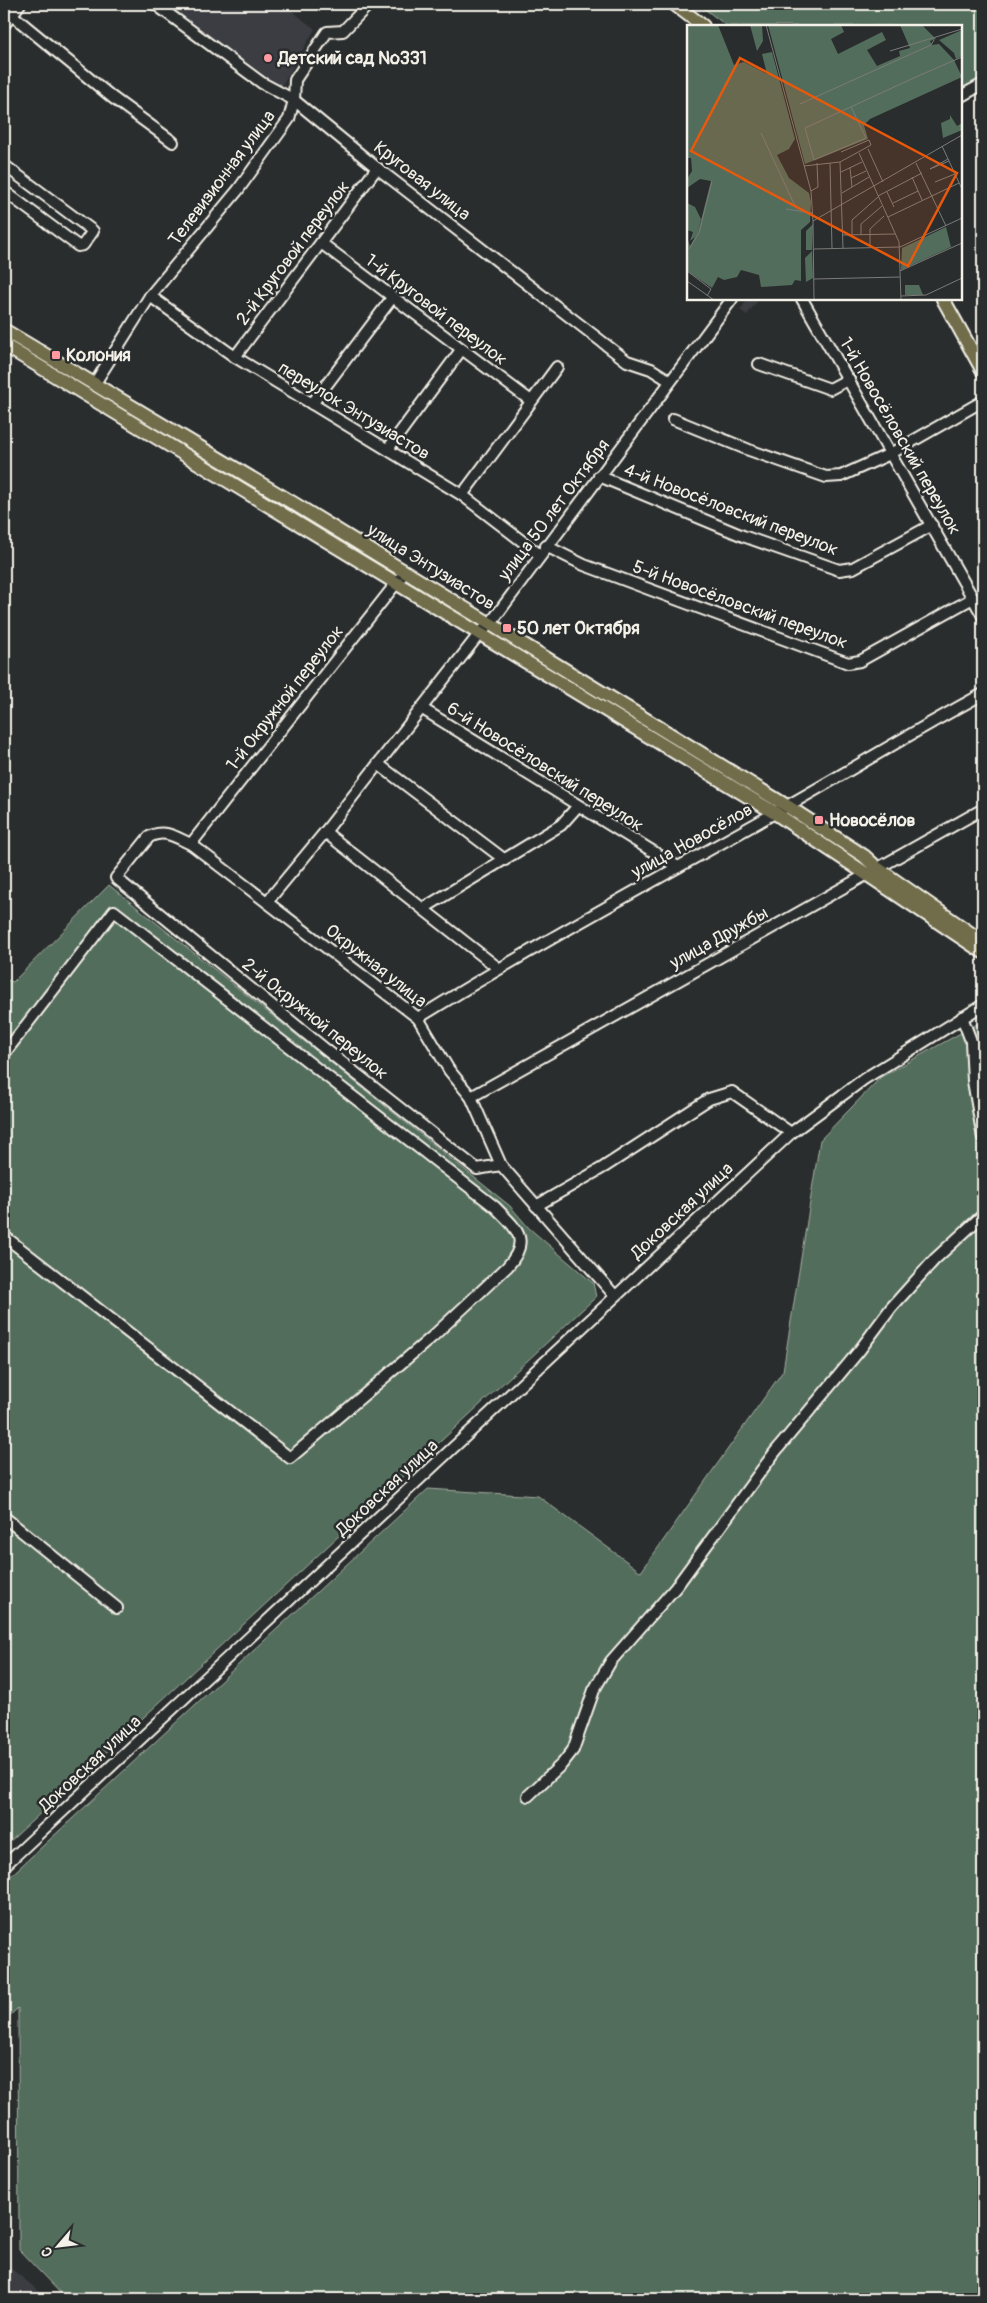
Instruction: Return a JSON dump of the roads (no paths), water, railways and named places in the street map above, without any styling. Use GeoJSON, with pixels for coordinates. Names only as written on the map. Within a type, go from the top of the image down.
{"type":"FeatureCollection","features":[{"type":"Feature","properties":{"kind":"main road"},"geometry":{"type":"LineString","coordinates":[[674,4],[702,25]]}},
{"type":"Feature","properties":{"kind":"main road"},"geometry":{"type":"LineString","coordinates":[[943,300],[983,371]]}},
{"type":"Feature","properties":{"kind":"main road","name":"улица Энтузиастов"},"geometry":{"type":"LineString","coordinates":[[4,330],[405,572],[787,806],[864,856],[872,871],[983,952]]}},
{"type":"Feature","properties":{"kind":"main road","name":"улица Энтузиастов"},"geometry":{"type":"LineString","coordinates":[[4,345],[872,871],[983,942]]}},
{"type":"Feature","properties":{"kind":"street"},"geometry":{"type":"LineString","coordinates":[[4,25],[20,4]]}},
{"type":"Feature","properties":{"kind":"street","name":"Круговая улица"},"geometry":{"type":"LineString","coordinates":[[155,4],[262,83],[294,100],[378,168],[627,361],[651,369],[670,381]]}},
{"type":"Feature","properties":{"kind":"street","name":"Телевизионная улица"},"geometry":{"type":"LineString","coordinates":[[94,383],[150,296],[238,190],[289,119],[294,100],[295,80],[326,32],[343,31],[370,4]]}},
{"type":"Feature","properties":{"kind":"street"},"geometry":{"type":"LineString","coordinates":[[12,15],[113,98],[173,142]]}},
{"type":"Feature","properties":{"kind":"street"},"geometry":{"type":"LineString","coordinates":[[962,95],[983,84]]}},
{"type":"Feature","properties":{"kind":"street"},"geometry":{"type":"LineString","coordinates":[[4,165],[93,231],[83,245],[78,246],[4,191]]}},
{"type":"Feature","properties":{"kind":"street","name":"2-й Круговой переулок"},"geometry":{"type":"LineString","coordinates":[[235,357],[378,168]]}},
{"type":"Feature","properties":{"kind":"street","name":"1-й Круговой переулок"},"geometry":{"type":"LineString","coordinates":[[322,243],[392,298],[531,401]]}},
{"type":"Feature","properties":{"kind":"street","name":"переулок Энтузиастов"},"geometry":{"type":"LineString","coordinates":[[150,296],[235,357],[462,494],[543,551]]}},
{"type":"Feature","properties":{"kind":"street"},"geometry":{"type":"LineString","coordinates":[[312,404],[392,298]]}},
{"type":"Feature","properties":{"kind":"street","name":"улица 50 лет Октября"},"geometry":{"type":"LineString","coordinates":[[267,902],[325,832],[480,633],[490,624],[731,300]]}},
{"type":"Feature","properties":{"kind":"street","name":"1-й Новосёловский переулок"},"geometry":{"type":"LineString","coordinates":[[803,300],[983,616]]}},
{"type":"Feature","properties":{"kind":"street"},"geometry":{"type":"LineString","coordinates":[[388,449],[461,350]]}},
{"type":"Feature","properties":{"kind":"street"},"geometry":{"type":"LineString","coordinates":[[759,364],[830,389],[849,379]]}},
{"type":"Feature","properties":{"kind":"street"},"geometry":{"type":"LineString","coordinates":[[462,494],[557,367]]}},
{"type":"Feature","properties":{"kind":"street"},"geometry":{"type":"LineString","coordinates":[[673,419],[749,450],[826,477],[841,476],[890,454],[983,401]]}},
{"type":"Feature","properties":{"kind":"street","name":"4-й Новосёловский переулок"},"geometry":{"type":"LineString","coordinates":[[599,476],[743,536],[839,570],[853,568],[932,525]]}},
{"type":"Feature","properties":{"kind":"street","name":"5-й Новосёловский переулок"},"geometry":{"type":"LineString","coordinates":[[543,551],[848,663],[860,661],[973,598]]}},
{"type":"Feature","properties":{"kind":"street","name":"1-й Окружной переулок"},"geometry":{"type":"LineString","coordinates":[[191,844],[405,572]]}},
{"type":"Feature","properties":{"kind":"street","name":"улица Новосёлов"},"geometry":{"type":"LineString","coordinates":[[418,1018],[498,968],[775,813],[905,736],[983,694]]}},
{"type":"Feature","properties":{"kind":"street","name":"6-й Новосёловский переулок"},"geometry":{"type":"LineString","coordinates":[[421,708],[577,807],[678,867]]}},
{"type":"Feature","properties":{"kind":"street"},"geometry":{"type":"LineString","coordinates":[[378,764],[505,860]]}},
{"type":"Feature","properties":{"kind":"street"},"geometry":{"type":"LineString","coordinates":[[424,908],[561,825],[577,807]]}},
{"type":"Feature","properties":{"kind":"street","name":"улица Дружбы"},"geometry":{"type":"LineString","coordinates":[[471,1097],[983,809]]}},
{"type":"Feature","properties":{"kind":"street"},"geometry":{"type":"LineString","coordinates":[[325,832],[498,968]]}},
{"type":"Feature","properties":{"kind":"street","name":"Окружная улица"},"geometry":{"type":"LineString","coordinates":[[116,878],[156,833],[164,833],[191,844],[418,1018],[449,1070],[471,1097],[500,1165],[615,1296]]}},
{"type":"Feature","properties":{"kind":"street","name":"2-й Окружной переулок"},"geometry":{"type":"LineString","coordinates":[[116,878],[325,1049],[477,1169],[500,1165]]}},
{"type":"Feature","properties":{"kind":"street"},"geometry":{"type":"LineString","coordinates":[[4,1054],[114,911],[495,1207],[512,1224],[520,1236],[522,1245],[518,1256],[432,1337],[290,1458],[4,1236]]}},
{"type":"Feature","properties":{"kind":"street","name":"Доковская улица"},"geometry":{"type":"LineString","coordinates":[[4,1866],[382,1516],[791,1133],[864,1079],[983,1005]]}},
{"type":"Feature","properties":{"kind":"street"},"geometry":{"type":"LineString","coordinates":[[962,1018],[971,1041],[973,1081],[983,1138]]}},
{"type":"Feature","properties":{"kind":"street"},"geometry":{"type":"LineString","coordinates":[[536,1206],[604,1167],[709,1099],[732,1092],[791,1133]]}},
{"type":"Feature","properties":{"kind":"street"},"geometry":{"type":"LineString","coordinates":[[528,1796],[562,1764],[572,1750],[594,1690],[611,1660],[676,1587],[775,1452],[859,1351],[891,1308],[935,1258],[983,1215]]}},
{"type":"Feature","properties":{"kind":"street"},"geometry":{"type":"LineString","coordinates":[[4,1517],[117,1608]]}},
{"type":"Feature","properties":{"kind":"place","name":"Детский сад №331"},"geometry":{"type":"Point","coordinates":[268,58]}},
{"type":"Feature","properties":{"kind":"place","name":"Колония"},"geometry":{"type":"Point","coordinates":[56,355]}},
{"type":"Feature","properties":{"kind":"place","name":"50 лет Октября"},"geometry":{"type":"Point","coordinates":[507,628]}},
{"type":"Feature","properties":{"kind":"place","name":"Новосёлов"},"geometry":{"type":"Point","coordinates":[819,820]}}]}
